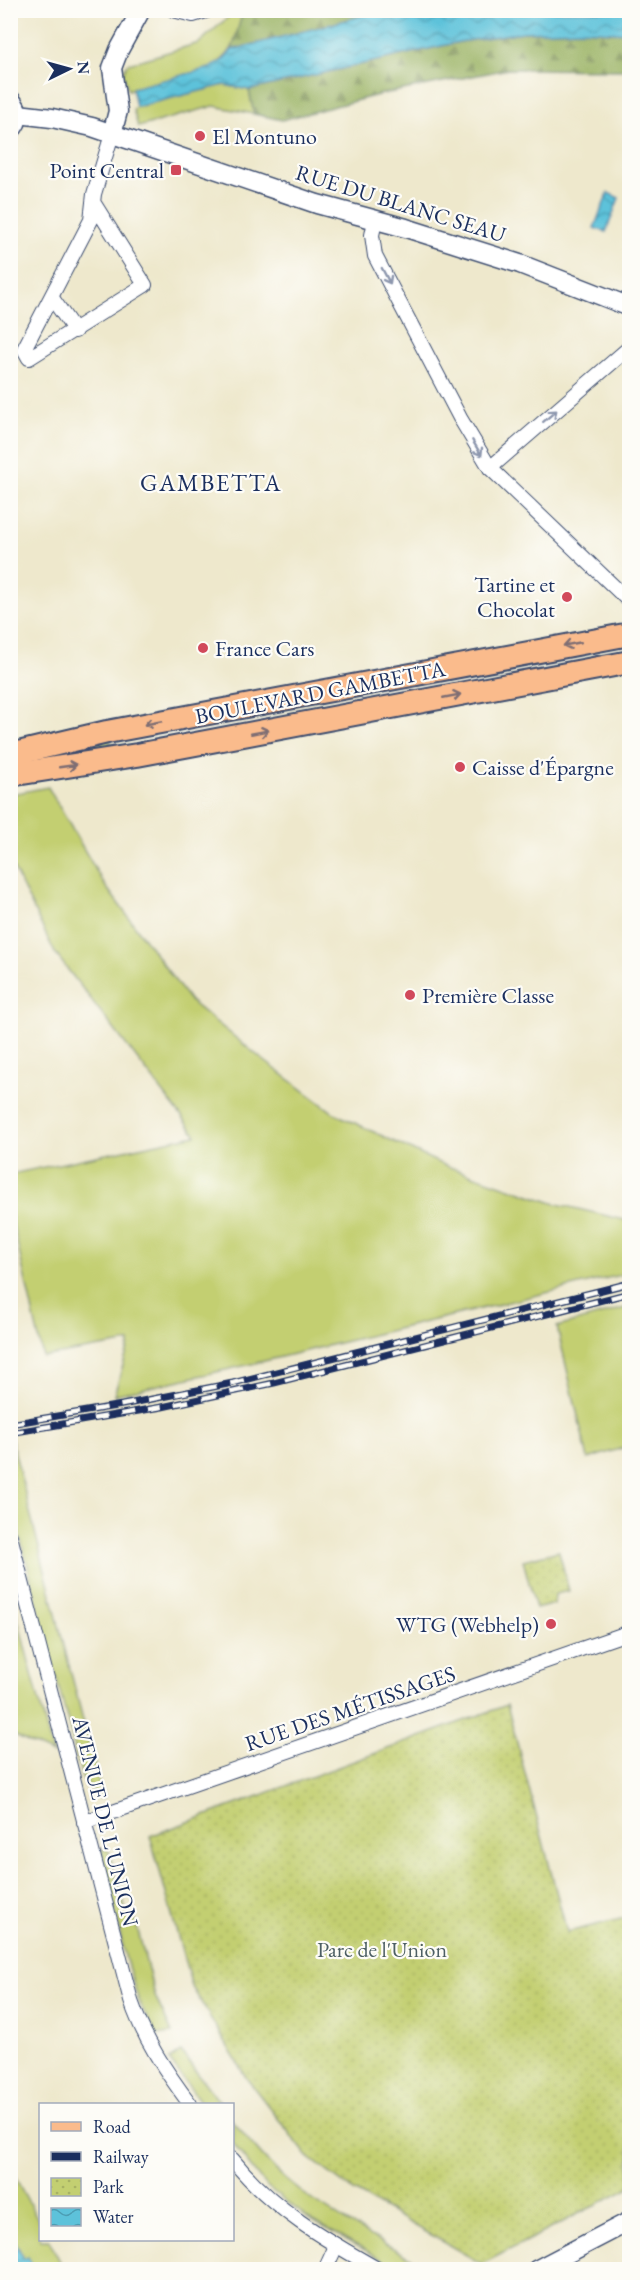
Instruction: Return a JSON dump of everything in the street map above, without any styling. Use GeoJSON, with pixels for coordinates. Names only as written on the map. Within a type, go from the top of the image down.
{"type":"FeatureCollection","features":[{"type":"Feature","properties":{"kind":"main road","name":"BOULEVARD GAMBETTA"},"geometry":{"type":"LineString","coordinates":[[10,755],[123,729],[630,634]]}},
{"type":"Feature","properties":{"kind":"main road","name":"BOULEVARD GAMBETTA"},"geometry":{"type":"LineString","coordinates":[[10,775],[126,757],[630,662]]}},
{"type":"Feature","properties":{"kind":"street"},"geometry":{"type":"LineString","coordinates":[[93,202],[145,285],[29,358],[24,349],[91,220],[93,202],[94,194],[112,134],[118,104],[112,68],[141,10]]}},
{"type":"Feature","properties":{"kind":"street"},"geometry":{"type":"LineString","coordinates":[[173,10],[185,15],[206,12]]}},
{"type":"Feature","properties":{"kind":"street"},"geometry":{"type":"LineString","coordinates":[[10,131],[17,123],[14,106]]}},
{"type":"Feature","properties":{"kind":"street","name":"RUE DU BLANC SEAU"},"geometry":{"type":"LineString","coordinates":[[14,106],[112,134],[295,197],[406,228],[520,264],[630,307]]}},
{"type":"Feature","properties":{"kind":"street"},"geometry":{"type":"LineString","coordinates":[[375,221],[372,235],[375,256],[460,418],[490,468],[630,602]]}},
{"type":"Feature","properties":{"kind":"street"},"geometry":{"type":"LineString","coordinates":[[52,298],[75,331]]}},
{"type":"Feature","properties":{"kind":"street"},"geometry":{"type":"LineString","coordinates":[[490,468],[630,347]]}},
{"type":"Feature","properties":{"kind":"street","name":"AVENUE DE L'UNION"},"geometry":{"type":"LineString","coordinates":[[10,1536],[134,2012],[157,2057],[189,2103]]}},
{"type":"Feature","properties":{"kind":"street","name":"RUE DES MÉTISSAGES"},"geometry":{"type":"LineString","coordinates":[[84,1822],[630,1632]]}},
{"type":"Feature","properties":{"kind":"street"},"geometry":{"type":"LineString","coordinates":[[234,2161],[271,2201],[336,2246],[380,2270]]}},
{"type":"Feature","properties":{"kind":"street"},"geometry":{"type":"LineString","coordinates":[[536,2270],[630,2221]]}},
{"type":"Feature","properties":{"kind":"street"},"geometry":{"type":"LineString","coordinates":[[325,2270],[336,2246]]}},
{"type":"Feature","properties":{"kind":"green space"},"geometry":{"type":"Polygon","coordinates":[[[235,11],[243,11],[234,44],[219,63],[210,68],[128,90],[123,73],[127,64],[199,43],[235,11]]]}},
{"type":"Feature","properties":{"kind":"green space"},"geometry":{"type":"Polygon","coordinates":[[[243,11],[384,11],[232,50],[243,11]]]}},
{"type":"Feature","properties":{"kind":"green space"},"geometry":{"type":"Polygon","coordinates":[[[581,30],[629,33],[629,70],[508,69],[378,95],[282,120],[254,114],[249,90],[459,42],[523,32],[581,30]]]}},
{"type":"Feature","properties":{"kind":"green space"},"geometry":{"type":"Polygon","coordinates":[[[224,85],[249,90],[254,114],[214,106],[138,127],[133,109],[136,107],[224,85]]]}},
{"type":"Feature","properties":{"kind":"green space"},"geometry":{"type":"Polygon","coordinates":[[[110,739],[113,752],[57,759],[38,756],[110,739]]]}},
{"type":"Feature","properties":{"kind":"green space"},"geometry":{"type":"Polygon","coordinates":[[[48,787],[104,884],[190,1001],[334,1113],[441,1164],[553,1203],[629,1221],[629,1273],[114,1395],[130,1342],[43,1357],[11,1216],[11,1174],[196,1135],[55,953],[11,863],[11,794],[48,787]]]}},
{"type":"Feature","properties":{"kind":"green space"},"geometry":{"type":"Polygon","coordinates":[[[629,1307],[629,1446],[588,1459],[557,1327],[629,1307]]]}},
{"type":"Feature","properties":{"kind":"green space"},"geometry":{"type":"Polygon","coordinates":[[[10,1438],[103,1798],[98,1798],[82,1777],[11,1502],[10,1438]]]}},
{"type":"Feature","properties":{"kind":"green space"},"geometry":{"type":"Polygon","coordinates":[[[559,1551],[569,1591],[555,1594],[554,1604],[536,1609],[523,1560],[559,1551]]]}},
{"type":"Feature","properties":{"kind":"green space"},"geometry":{"type":"Polygon","coordinates":[[[11,1593],[53,1754],[11,1734],[11,1593]]]}},
{"type":"Feature","properties":{"kind":"green space","name":"Parc de l'Union"},"geometry":{"type":"Polygon","coordinates":[[[507,1705],[567,1932],[629,1917],[630,2187],[482,2264],[354,2191],[308,2157],[247,2079],[192,1987],[150,1836],[507,1705]]]}},
{"type":"Feature","properties":{"kind":"green space"},"geometry":{"type":"Polygon","coordinates":[[[108,1849],[125,1909],[135,1919],[155,1996],[172,2033],[156,2035],[139,2002],[126,1960],[101,1850],[108,1849]]]}},
{"type":"Feature","properties":{"kind":"green space"},"geometry":{"type":"Polygon","coordinates":[[[181,2052],[220,2103],[201,2103],[169,2060],[181,2052]]]}},
{"type":"Feature","properties":{"kind":"green space"},"geometry":{"type":"Polygon","coordinates":[[[234,2122],[274,2169],[293,2186],[318,2204],[431,2269],[399,2269],[308,2218],[265,2185],[234,2145],[234,2122]]]}},
{"type":"Feature","properties":{"kind":"green space"},"geometry":{"type":"Polygon","coordinates":[[[10,2168],[39,2221],[39,2241],[50,2241],[64,2269],[35,2269],[28,2258],[24,2259],[11,2233],[10,2168]]]}},
{"type":"Feature","properties":{"kind":"water"},"geometry":{"type":"Polygon","coordinates":[[[384,10],[629,11],[629,33],[581,30],[523,32],[459,42],[249,90],[224,85],[136,107],[132,88],[210,68],[222,61],[232,50],[384,10]]]}},
{"type":"Feature","properties":{"kind":"water"},"geometry":{"type":"Polygon","coordinates":[[[608,193],[619,198],[606,232],[594,228],[608,193]]]}},
{"type":"Feature","properties":{"kind":"water"},"geometry":{"type":"Polygon","coordinates":[[[11,2233],[24,2259],[28,2257],[35,2269],[11,2269],[11,2233]]]}},
{"type":"Feature","properties":{"kind":"railway"},"geometry":{"type":"LineString","coordinates":[[10,1424],[233,1383],[630,1283]]}},
{"type":"Feature","properties":{"kind":"railway"},"geometry":{"type":"LineString","coordinates":[[10,1433],[162,1407],[274,1383],[630,1293]]}},
{"type":"Feature","properties":{"kind":"place","name":"El Montuno"},"geometry":{"type":"Point","coordinates":[200,136]}},
{"type":"Feature","properties":{"kind":"place","name":"Point Central"},"geometry":{"type":"Point","coordinates":[176,170]}},
{"type":"Feature","properties":{"kind":"place","name":"Tartine et Chocolat"},"geometry":{"type":"Point","coordinates":[567,597]}},
{"type":"Feature","properties":{"kind":"place","name":"France Cars"},"geometry":{"type":"Point","coordinates":[203,648]}},
{"type":"Feature","properties":{"kind":"place","name":"Caisse d'Épargne"},"geometry":{"type":"Point","coordinates":[460,767]}},
{"type":"Feature","properties":{"kind":"place","name":"Première Classe"},"geometry":{"type":"Point","coordinates":[410,995]}},
{"type":"Feature","properties":{"kind":"place","name":"WTG (Webhelp)"},"geometry":{"type":"Point","coordinates":[551,1624]}},
{"type":"Feature","properties":{"kind":"district","name":"GAMBETTA"},"geometry":{"type":"Point","coordinates":[211,483]}}]}
